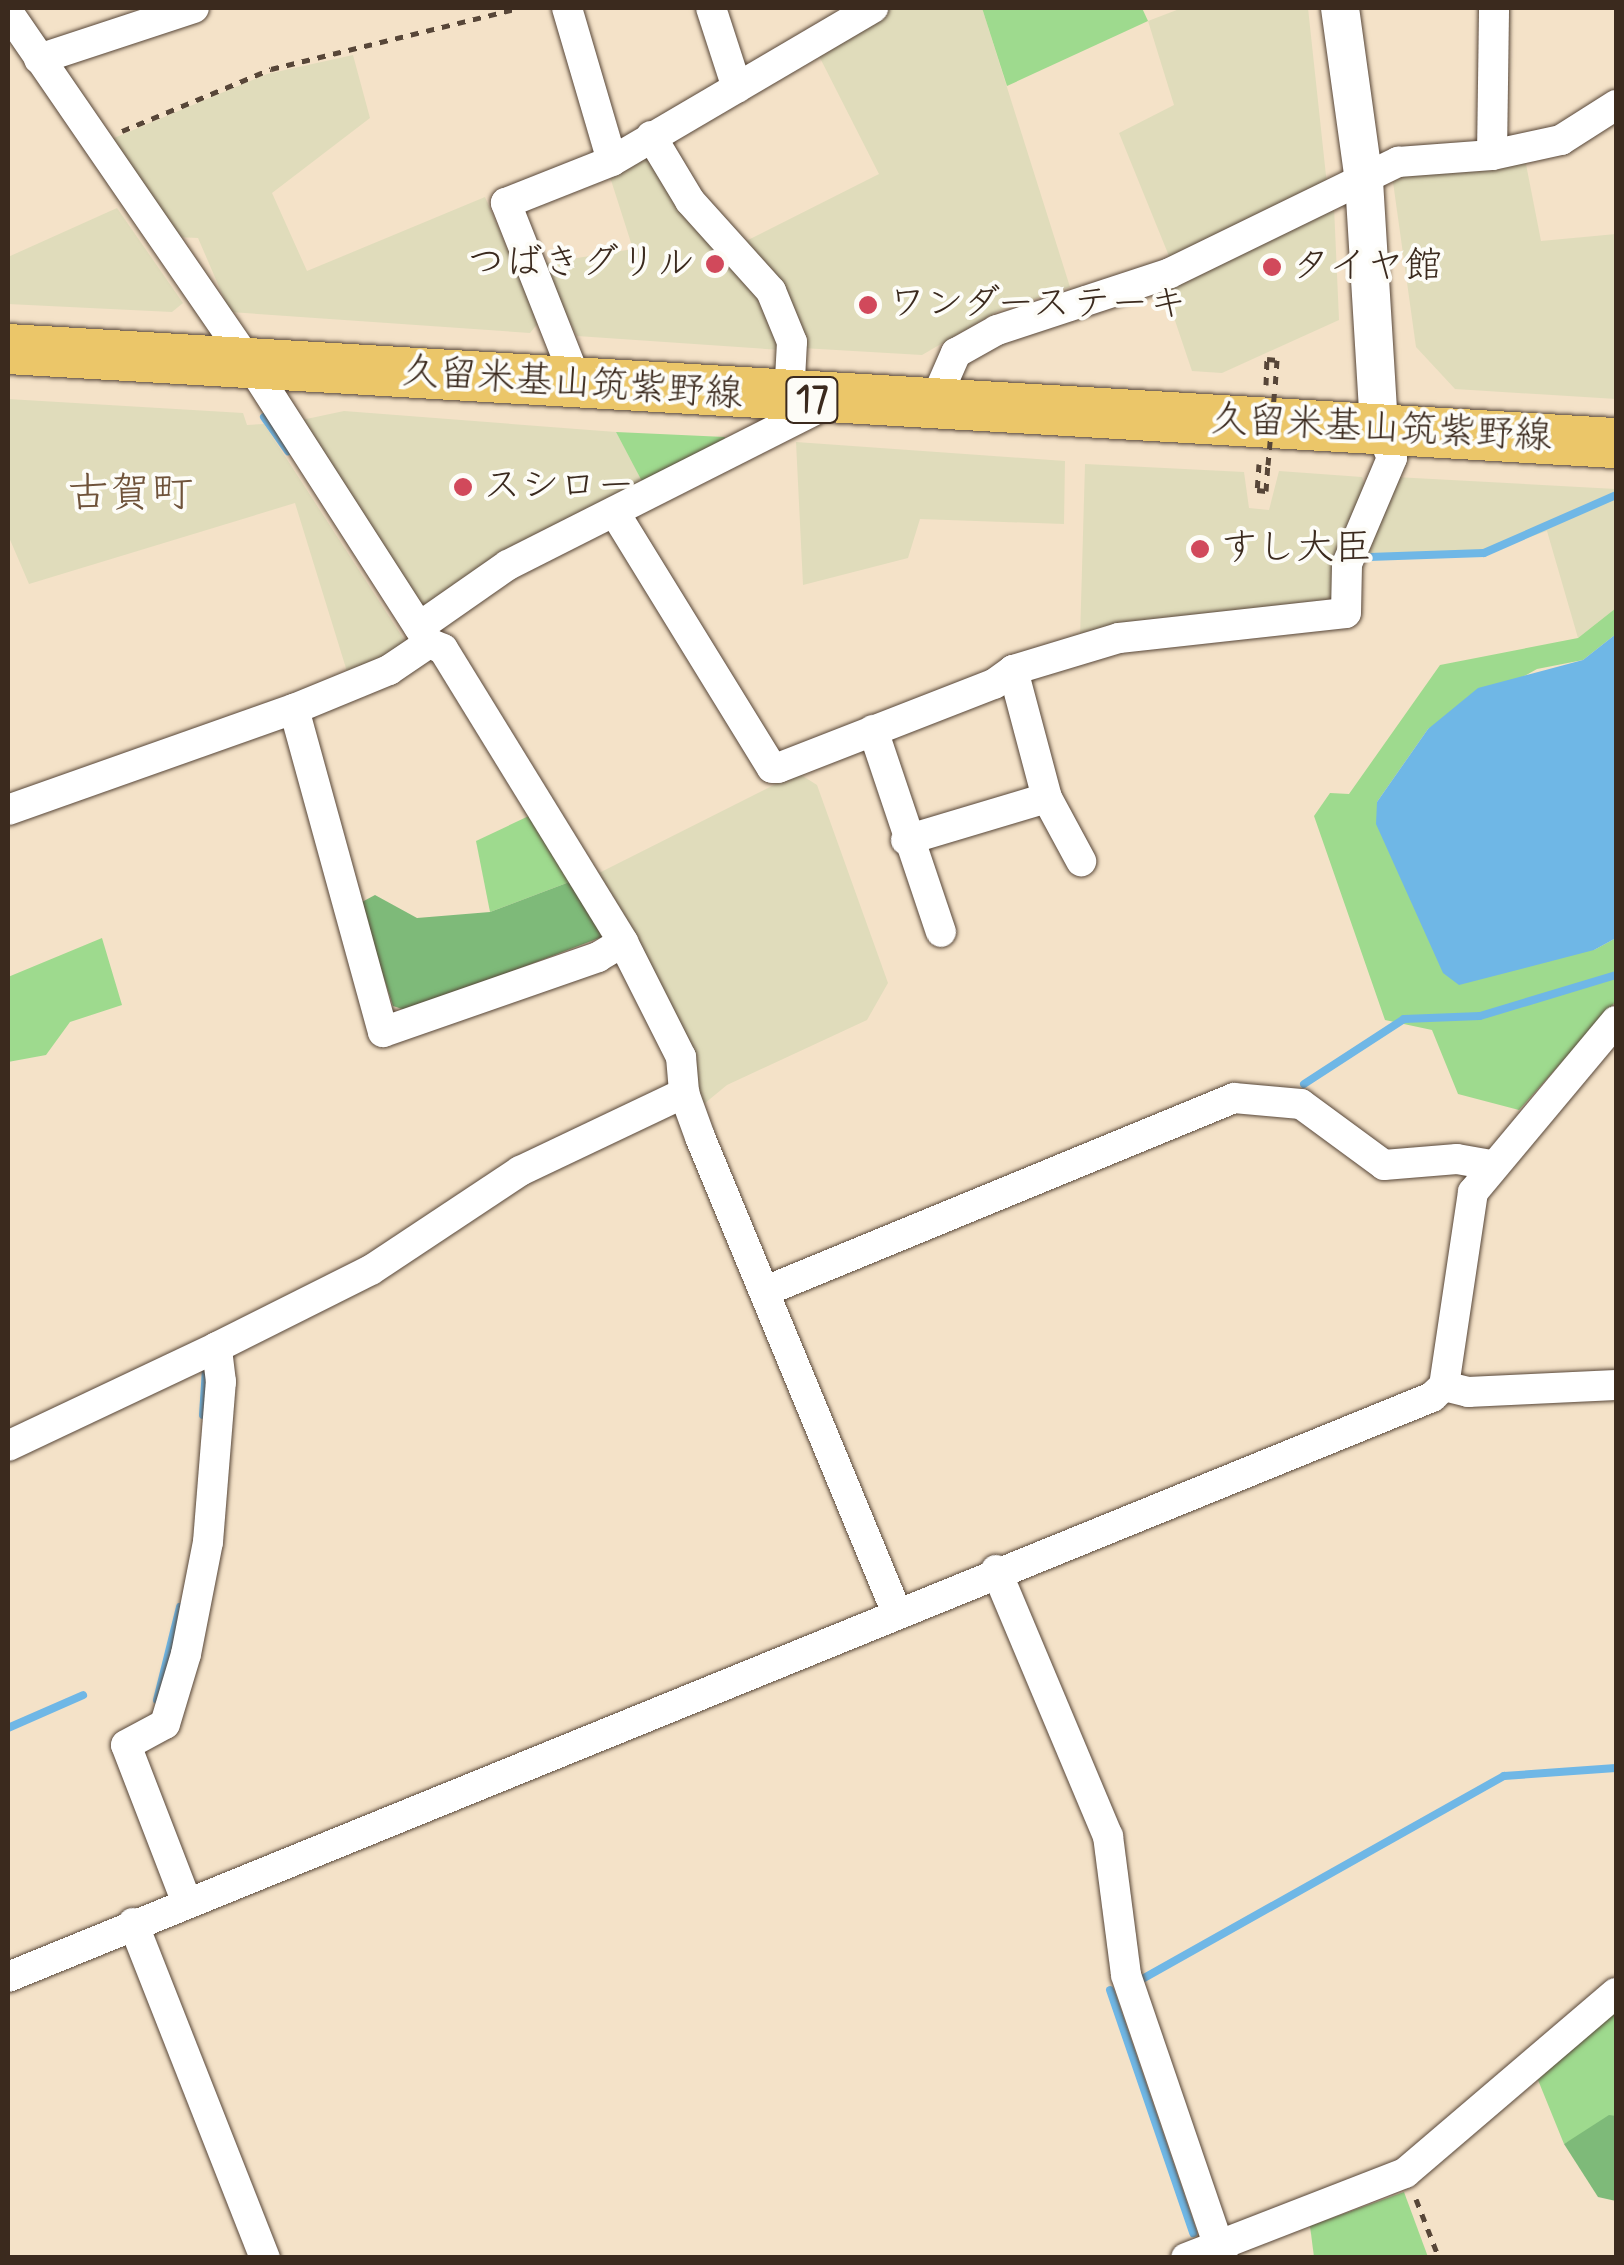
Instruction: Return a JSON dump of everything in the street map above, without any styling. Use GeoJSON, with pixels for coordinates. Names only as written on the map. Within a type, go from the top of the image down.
{"type":"FeatureCollection","features":[{"type":"Feature","properties":{"kind":"main road","name":"久留米基山筑紫野線"},"geometry":{"type":"LineString","coordinates":[[8,350],[811,400],[934,403],[1616,443]]}},
{"type":"Feature","properties":{"kind":"street"},"geometry":{"type":"LineString","coordinates":[[39,59],[158,13],[194,8]]}},
{"type":"Feature","properties":{"kind":"street"},"geometry":{"type":"LineString","coordinates":[[567,8],[612,161]]}},
{"type":"Feature","properties":{"kind":"street"},"geometry":{"type":"LineString","coordinates":[[711,8],[737,88]]}},
{"type":"Feature","properties":{"kind":"street"},"geometry":{"type":"LineString","coordinates":[[578,385],[506,203],[612,161],[873,8]]}},
{"type":"Feature","properties":{"kind":"street"},"geometry":{"type":"LineString","coordinates":[[615,513],[772,768],[994,684],[1012,670],[1138,635],[1346,614],[1347,564],[1392,458],[1380,428],[1364,181],[1340,8]]}},
{"type":"Feature","properties":{"kind":"street"},"geometry":{"type":"LineString","coordinates":[[1492,155],[1494,8]]}},
{"type":"Feature","properties":{"kind":"street"},"geometry":{"type":"LineString","coordinates":[[8,12],[250,364],[424,635],[442,649],[623,942],[681,1058],[684,1093],[768,1290],[896,1611]]}},
{"type":"Feature","properties":{"kind":"street"},"geometry":{"type":"LineString","coordinates":[[934,403],[956,353],[997,330],[1170,273],[1398,162],[1492,155],[1561,140],[1616,105]]}},
{"type":"Feature","properties":{"kind":"street"},"geometry":{"type":"LineString","coordinates":[[8,810],[294,709],[389,670],[424,635],[508,565],[615,513],[811,400],[771,291],[690,201],[650,136]]}},
{"type":"Feature","properties":{"kind":"street"},"geometry":{"type":"LineString","coordinates":[[1012,670],[1047,798],[1080,861]]}},
{"type":"Feature","properties":{"kind":"street"},"geometry":{"type":"LineString","coordinates":[[294,709],[383,1032],[598,957],[623,942]]}},
{"type":"Feature","properties":{"kind":"street"},"geometry":{"type":"LineString","coordinates":[[873,730],[906,840],[941,932]]}},
{"type":"Feature","properties":{"kind":"street"},"geometry":{"type":"LineString","coordinates":[[906,840],[1047,798]]}},
{"type":"Feature","properties":{"kind":"street"},"geometry":{"type":"LineString","coordinates":[[8,1977],[996,1570],[1432,1397],[1444,1386],[1467,1210],[1492,1165],[1616,1021]]}},
{"type":"Feature","properties":{"kind":"street"},"geometry":{"type":"LineString","coordinates":[[8,1446],[371,1270],[520,1171],[684,1093]]}},
{"type":"Feature","properties":{"kind":"street"},"geometry":{"type":"LineString","coordinates":[[768,1290],[1234,1098],[1301,1104],[1384,1165],[1457,1158],[1492,1165]]}},
{"type":"Feature","properties":{"kind":"street"},"geometry":{"type":"LineString","coordinates":[[186,1904],[126,1745],[165,1724],[186,1654],[208,1542],[221,1382],[217,1347]]}},
{"type":"Feature","properties":{"kind":"street"},"geometry":{"type":"LineString","coordinates":[[1444,1386],[1468,1392],[1616,1385]]}},
{"type":"Feature","properties":{"kind":"street"},"geometry":{"type":"LineString","coordinates":[[996,1570],[1108,1836],[1126,1974],[1221,2251]]}},
{"type":"Feature","properties":{"kind":"street"},"geometry":{"type":"LineString","coordinates":[[133,1923],[264,2258]]}},
{"type":"Feature","properties":{"kind":"street"},"geometry":{"type":"LineString","coordinates":[[1186,2258],[1221,2251],[1405,2173],[1616,1993]]}},
{"type":"Feature","properties":{"kind":"path"},"geometry":{"type":"LineString","coordinates":[[97,142],[271,69],[519,8]]}},
{"type":"Feature","properties":{"kind":"path"},"geometry":{"type":"LineString","coordinates":[[1259,464],[1257,490],[1266,491],[1277,360],[1267,359],[1266,385]]}},
{"type":"Feature","properties":{"kind":"path"},"geometry":{"type":"LineString","coordinates":[[1405,2173],[1439,2258]]}},
{"type":"Feature","properties":{"kind":"shaded area"},"geometry":{"type":"Polygon","coordinates":[[[884,8],[982,8],[1070,287],[998,311],[922,355],[802,348],[742,243],[879,174],[818,54],[884,8]]]}},
{"type":"Feature","properties":{"kind":"shaded area"},"geometry":{"type":"Polygon","coordinates":[[[1182,8],[1308,8],[1327,185],[1171,261],[1119,133],[1174,105],[1148,21],[1182,8]]]}},
{"type":"Feature","properties":{"kind":"shaded area"},"geometry":{"type":"Polygon","coordinates":[[[353,55],[370,118],[272,193],[307,271],[485,197],[539,322],[530,333],[230,312],[198,238],[176,237],[107,141],[267,74],[353,55]]]}},
{"type":"Feature","properties":{"kind":"shaded area"},"geometry":{"type":"Polygon","coordinates":[[[646,156],[765,298],[782,350],[577,336],[540,264],[633,249],[610,177],[646,156]]]}},
{"type":"Feature","properties":{"kind":"shaded area"},"geometry":{"type":"Polygon","coordinates":[[[1525,159],[1541,241],[1616,234],[1616,399],[1455,389],[1416,347],[1393,182],[1410,173],[1525,159]]]}},
{"type":"Feature","properties":{"kind":"shaded area"},"geometry":{"type":"Polygon","coordinates":[[[1334,207],[1339,320],[1222,373],[1192,371],[1163,285],[1334,207]]]}},
{"type":"Feature","properties":{"kind":"shaded area"},"geometry":{"type":"Polygon","coordinates":[[[117,208],[183,303],[172,312],[8,304],[8,257],[117,208]]]}},
{"type":"Feature","properties":{"kind":"shaded area"},"geometry":{"type":"Polygon","coordinates":[[[8,399],[243,413],[247,425],[264,424],[407,644],[349,678],[295,503],[29,584],[8,535],[8,399]]]}},
{"type":"Feature","properties":{"kind":"shaded area"},"geometry":{"type":"Polygon","coordinates":[[[344,411],[616,432],[646,489],[425,614],[297,421],[344,411]]]}},
{"type":"Feature","properties":{"kind":"shaded area"},"geometry":{"type":"Polygon","coordinates":[[[796,442],[1065,461],[1064,524],[920,519],[908,558],[803,585],[796,442]]]}},
{"type":"Feature","properties":{"kind":"shaded area"},"geometry":{"type":"Polygon","coordinates":[[[1085,464],[1244,472],[1249,508],[1269,510],[1279,471],[1362,477],[1367,490],[1339,591],[1326,605],[1159,618],[1080,639],[1085,464]]]}},
{"type":"Feature","properties":{"kind":"shaded area"},"geometry":{"type":"Polygon","coordinates":[[[1395,477],[1616,489],[1616,608],[1578,638],[1547,531],[1479,555],[1357,559],[1395,477]]]}},
{"type":"Feature","properties":{"kind":"shaded area"},"geometry":{"type":"Polygon","coordinates":[[[798,773],[817,785],[888,983],[867,1020],[727,1085],[699,1108],[595,875],[798,773]]]}},
{"type":"Feature","properties":{"kind":"green space"},"geometry":{"type":"Polygon","coordinates":[[[982,8],[1142,8],[1148,21],[1007,86],[982,8]]]}},
{"type":"Feature","properties":{"kind":"green space"},"geometry":{"type":"Polygon","coordinates":[[[616,432],[725,437],[722,449],[646,489],[616,432]]]}},
{"type":"Feature","properties":{"kind":"green space"},"geometry":{"type":"Polygon","coordinates":[[[1616,608],[1616,634],[1583,660],[1537,669],[1428,729],[1377,802],[1594,950],[1616,938],[1616,1001],[1519,1110],[1458,1094],[1432,1030],[1385,1020],[1314,816],[1330,793],[1349,794],[1440,665],[1578,638],[1616,608]]]}},
{"type":"Feature","properties":{"kind":"green space"},"geometry":{"type":"Polygon","coordinates":[[[533,814],[572,881],[490,912],[476,841],[533,814]]]}},
{"type":"Feature","properties":{"kind":"green space"},"geometry":{"type":"Polygon","coordinates":[[[572,881],[602,937],[408,1011],[393,1006],[360,903],[375,895],[417,918],[490,912],[572,881]]]}},
{"type":"Feature","properties":{"kind":"green space"},"geometry":{"type":"Polygon","coordinates":[[[102,938],[122,1005],[70,1022],[46,1055],[8,1062],[8,977],[102,938]]]}},
{"type":"Feature","properties":{"kind":"green space"},"geometry":{"type":"Polygon","coordinates":[[[1616,2008],[1616,2116],[1564,2144],[1538,2080],[1616,2008]]]}},
{"type":"Feature","properties":{"kind":"green space"},"geometry":{"type":"Polygon","coordinates":[[[1609,2115],[1616,2116],[1616,2201],[1598,2197],[1564,2144],[1609,2115]]]}},
{"type":"Feature","properties":{"kind":"green space"},"geometry":{"type":"Polygon","coordinates":[[[1404,2192],[1428,2257],[1314,2257],[1310,2226],[1404,2192]]]}},
{"type":"Feature","properties":{"kind":"water"},"geometry":{"type":"Polygon","coordinates":[[[1616,634],[1616,938],[1594,950],[1459,985],[1443,973],[1376,824],[1377,802],[1428,729],[1478,688],[1583,660],[1616,634]]]}},
{"type":"Feature","properties":{"kind":"waterway"},"geometry":{"type":"LineString","coordinates":[[264,417],[288,451]]}},
{"type":"Feature","properties":{"kind":"waterway"},"geometry":{"type":"LineString","coordinates":[[1369,557],[1484,553],[1616,495]]}},
{"type":"Feature","properties":{"kind":"waterway"},"geometry":{"type":"LineString","coordinates":[[1304,1084],[1404,1019],[1480,1016],[1616,975]]}},
{"type":"Feature","properties":{"kind":"waterway"},"geometry":{"type":"LineString","coordinates":[[203,1415],[206,1369]]}},
{"type":"Feature","properties":{"kind":"waterway"},"geometry":{"type":"LineString","coordinates":[[157,1700],[180,1607]]}},
{"type":"Feature","properties":{"kind":"waterway"},"geometry":{"type":"LineString","coordinates":[[8,1728],[83,1695]]}},
{"type":"Feature","properties":{"kind":"waterway"},"geometry":{"type":"LineString","coordinates":[[1144,1978],[1504,1776],[1616,1768]]}},
{"type":"Feature","properties":{"kind":"waterway"},"geometry":{"type":"LineString","coordinates":[[1110,1990],[1193,2233]]}},
{"type":"Feature","properties":{"kind":"place","name":"つばきグリル"},"geometry":{"type":"Point","coordinates":[715,264]}},
{"type":"Feature","properties":{"kind":"place","name":"タイヤ館"},"geometry":{"type":"Point","coordinates":[1272,267]}},
{"type":"Feature","properties":{"kind":"place","name":"ワンダーステーキ"},"geometry":{"type":"Point","coordinates":[868,305]}},
{"type":"Feature","properties":{"kind":"place","name":"スシロー"},"geometry":{"type":"Point","coordinates":[463,487]}},
{"type":"Feature","properties":{"kind":"place","name":"すし大臣"},"geometry":{"type":"Point","coordinates":[1200,549]}},
{"type":"Feature","properties":{"kind":"district","name":"古賀町"},"geometry":{"type":"Point","coordinates":[130,495]}}]}
